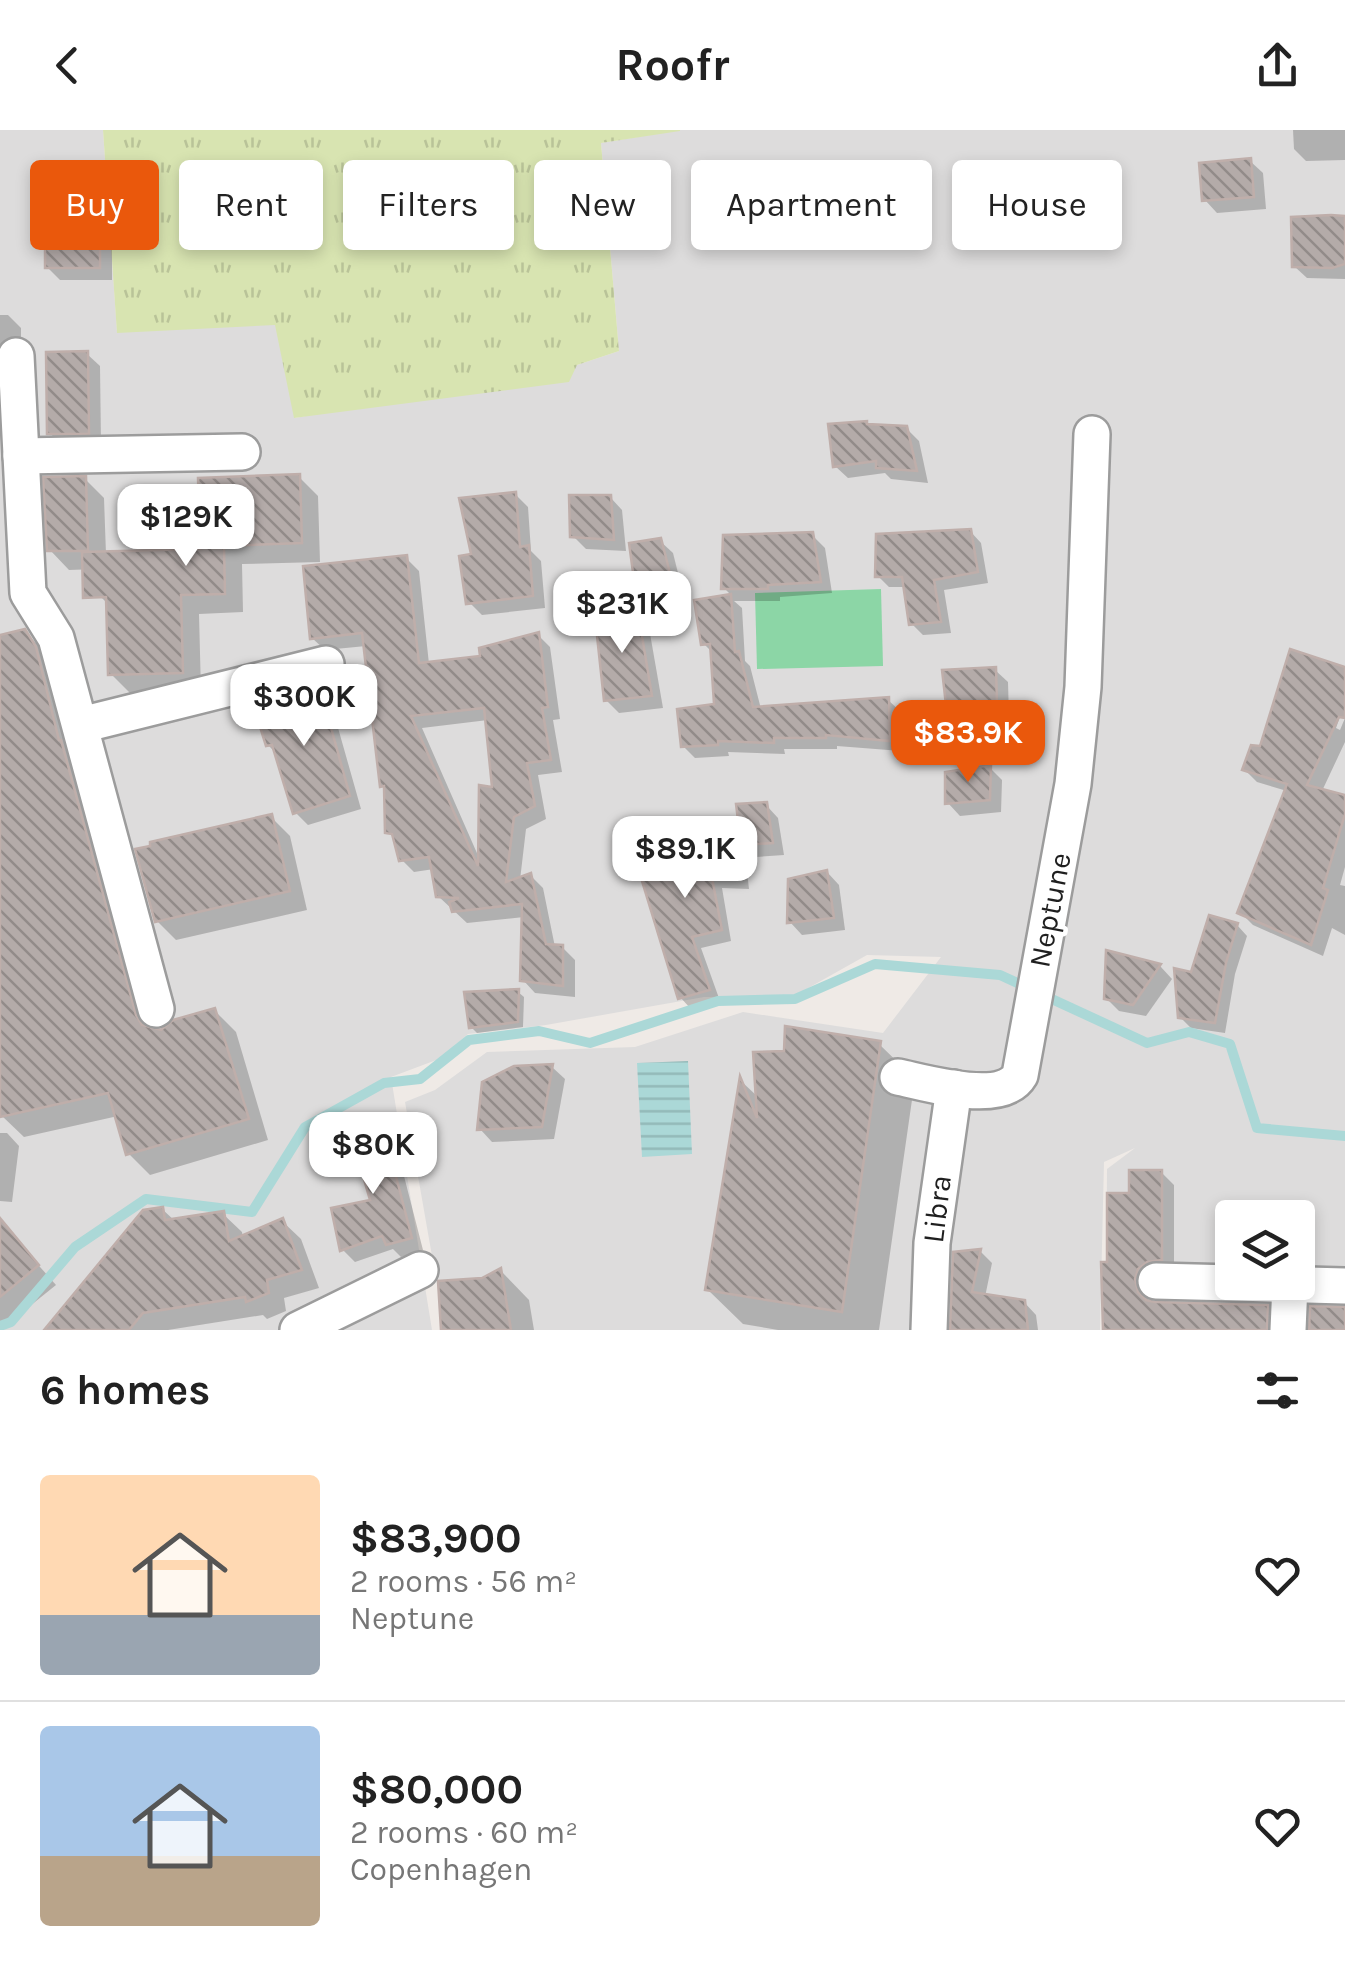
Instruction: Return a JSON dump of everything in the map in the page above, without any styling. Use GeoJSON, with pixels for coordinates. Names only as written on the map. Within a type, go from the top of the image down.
{"type":"FeatureCollection","features":[{"type":"Feature","properties":{"kind":"street"},"geometry":{"type":"LineString","coordinates":[[16,356],[21,456],[14,594],[56,638],[156,1009]]}},
{"type":"Feature","properties":{"kind":"street","name":"Neptune"},"geometry":{"type":"LineString","coordinates":[[898,1078],[995,1091],[1015,1084],[1020,1076],[1074,784],[1092,434]]}},
{"type":"Feature","properties":{"kind":"street"},"geometry":{"type":"LineString","coordinates":[[21,456],[242,452]]}},
{"type":"Feature","properties":{"kind":"street"},"geometry":{"type":"LineString","coordinates":[[82,725],[326,664]]}},
{"type":"Feature","properties":{"kind":"street","name":"Libra"},"geometry":{"type":"LineString","coordinates":[[929,1330],[932,1243],[954,1088]]}},
{"type":"Feature","properties":{"kind":"street"},"geometry":{"type":"LineString","coordinates":[[298,1330],[420,1270]]}},
{"type":"Feature","properties":{"kind":"street"},"geometry":{"type":"LineString","coordinates":[[1156,1281],[1215,1282]]}},
{"type":"Feature","properties":{"kind":"street"},"geometry":{"type":"LineString","coordinates":[[1315,1285],[1345,1286]]}},
{"type":"Feature","properties":{"kind":"street"},"geometry":{"type":"LineString","coordinates":[[1288,1330],[1289,1300]]}},
{"type":"Feature","properties":{"kind":"shaded area"},"geometry":{"type":"Polygon","coordinates":[[[0,130],[103,130],[105,160],[30,160],[30,250],[111,250],[117,332],[276,324],[295,418],[577,365],[619,351],[610,250],[671,250],[671,160],[602,160],[601,143],[680,130],[1345,130],[1345,1330],[1106,1330],[1107,1169],[1135,1148],[1104,1162],[1100,1330],[445,1330],[405,1102],[435,1090],[487,1052],[635,1047],[743,1012],[883,1033],[941,957],[867,955],[794,996],[704,997],[546,1025],[468,1034],[439,1059],[391,1077],[432,1330],[0,1330],[0,130]]]}},
{"type":"Feature","properties":{"kind":"green space"},"geometry":{"type":"Polygon","coordinates":[[[103,130],[680,130],[601,143],[602,160],[534,160],[534,250],[610,250],[619,351],[577,365],[569,382],[294,418],[275,325],[117,333],[111,250],[159,250],[159,160],[105,160],[103,130]]]}},
{"type":"Feature","properties":{"kind":"green space"},"geometry":{"type":"Polygon","coordinates":[[[881,589],[883,666],[757,669],[755,593],[881,589]]]}},
{"type":"Feature","properties":{"kind":"water"},"geometry":{"type":"Polygon","coordinates":[[[688,1061],[692,1154],[642,1157],[637,1063],[688,1061]]]}},
{"type":"Feature","properties":{"kind":"building"},"geometry":{"type":"Polygon","coordinates":[[[1251,158],[1254,197],[1202,201],[1199,163],[1251,158]]]}},
{"type":"Feature","properties":{"kind":"building"},"geometry":{"type":"Polygon","coordinates":[[[1345,216],[1345,264],[1332,268],[1292,267],[1291,217],[1345,216]]]}},
{"type":"Feature","properties":{"kind":"building"},"geometry":{"type":"Polygon","coordinates":[[[45,250],[100,250],[100,268],[45,268],[45,250]]]}},
{"type":"Feature","properties":{"kind":"building"},"geometry":{"type":"Polygon","coordinates":[[[88,351],[89,434],[47,434],[46,352],[88,351]]]}},
{"type":"Feature","properties":{"kind":"building"},"geometry":{"type":"Polygon","coordinates":[[[867,421],[907,426],[917,471],[876,468],[876,461],[833,467],[828,424],[867,421]]]}},
{"type":"Feature","properties":{"kind":"building"},"geometry":{"type":"Polygon","coordinates":[[[300,474],[302,543],[224,546],[225,594],[181,595],[183,673],[108,675],[106,597],[83,598],[82,552],[200,549],[198,478],[300,474]]]}},
{"type":"Feature","properties":{"kind":"building"},"geometry":{"type":"Polygon","coordinates":[[[86,476],[88,551],[47,551],[43,477],[86,476]]]}},
{"type":"Feature","properties":{"kind":"building"},"geometry":{"type":"Polygon","coordinates":[[[516,492],[520,547],[529,545],[533,596],[466,604],[459,556],[471,554],[459,498],[516,492]]]}},
{"type":"Feature","properties":{"kind":"building"},"geometry":{"type":"Polygon","coordinates":[[[569,495],[611,495],[614,540],[570,537],[569,495]]]}},
{"type":"Feature","properties":{"kind":"building"},"geometry":{"type":"Polygon","coordinates":[[[971,529],[978,572],[934,580],[941,622],[909,625],[902,577],[875,577],[876,534],[971,529]]]}},
{"type":"Feature","properties":{"kind":"building"},"geometry":{"type":"Polygon","coordinates":[[[813,532],[821,582],[768,585],[768,589],[721,589],[723,535],[813,532]]]}},
{"type":"Feature","properties":{"kind":"building"},"geometry":{"type":"Polygon","coordinates":[[[661,538],[671,577],[634,580],[629,543],[661,538]]]}},
{"type":"Feature","properties":{"kind":"building"},"geometry":{"type":"Polygon","coordinates":[[[407,555],[419,663],[480,656],[479,648],[539,632],[548,707],[542,708],[551,760],[527,763],[535,806],[514,817],[506,882],[531,873],[546,944],[563,945],[563,986],[520,981],[522,904],[452,912],[449,902],[459,898],[436,897],[429,857],[399,861],[392,834],[385,833],[384,786],[380,787],[362,633],[310,639],[303,566],[407,555]],[[484,708],[411,716],[478,866],[479,785],[492,787],[484,708]]]}},
{"type":"Feature","properties":{"kind":"building"},"geometry":{"type":"Polygon","coordinates":[[[731,594],[735,652],[739,651],[753,707],[889,697],[890,741],[826,735],[774,738],[774,743],[718,741],[718,745],[681,747],[677,709],[714,704],[710,644],[701,645],[694,600],[731,594]]]}},
{"type":"Feature","properties":{"kind":"building"},"geometry":{"type":"Polygon","coordinates":[[[637,606],[652,696],[604,701],[595,617],[637,606]]]}},
{"type":"Feature","properties":{"kind":"building"},"geometry":{"type":"Polygon","coordinates":[[[25,629],[36,647],[136,1015],[142,1025],[161,1030],[173,1020],[215,1008],[249,1119],[126,1155],[108,1093],[0,1117],[0,635],[25,629]]]}},
{"type":"Feature","properties":{"kind":"building"},"geometry":{"type":"Polygon","coordinates":[[[1290,649],[1345,667],[1345,718],[1339,717],[1307,785],[1345,795],[1345,814],[1323,888],[1328,890],[1311,945],[1237,913],[1287,784],[1242,770],[1251,745],[1260,746],[1290,649]]]}},
{"type":"Feature","properties":{"kind":"building"},"geometry":{"type":"Polygon","coordinates":[[[996,667],[997,705],[946,705],[942,670],[996,667]]]}},
{"type":"Feature","properties":{"kind":"building"},"geometry":{"type":"Polygon","coordinates":[[[320,688],[350,796],[293,814],[272,745],[266,746],[253,704],[320,688]]]}},
{"type":"Feature","properties":{"kind":"building"},"geometry":{"type":"Polygon","coordinates":[[[991,765],[990,800],[945,804],[945,772],[991,765]]]}},
{"type":"Feature","properties":{"kind":"building"},"geometry":{"type":"Polygon","coordinates":[[[767,802],[773,843],[741,845],[736,804],[767,802]]]}},
{"type":"Feature","properties":{"kind":"building"},"geometry":{"type":"Polygon","coordinates":[[[272,814],[290,891],[155,922],[135,849],[150,846],[150,842],[272,814]]]}},
{"type":"Feature","properties":{"kind":"building"},"geometry":{"type":"Polygon","coordinates":[[[641,833],[666,837],[667,845],[735,841],[740,879],[712,878],[722,930],[692,937],[710,990],[678,999],[642,881],[641,833]]]}},
{"type":"Feature","properties":{"kind":"building"},"geometry":{"type":"Polygon","coordinates":[[[827,870],[834,918],[787,923],[788,879],[827,870]]]}},
{"type":"Feature","properties":{"kind":"building"},"geometry":{"type":"Polygon","coordinates":[[[1209,915],[1238,923],[1215,1023],[1178,1018],[1174,968],[1191,972],[1209,915]]]}},
{"type":"Feature","properties":{"kind":"building"},"geometry":{"type":"Polygon","coordinates":[[[1106,950],[1161,964],[1133,1005],[1104,999],[1106,950]]]}},
{"type":"Feature","properties":{"kind":"building"},"geometry":{"type":"Polygon","coordinates":[[[519,989],[518,1022],[469,1028],[464,992],[519,989]]]}},
{"type":"Feature","properties":{"kind":"building"},"geometry":{"type":"Polygon","coordinates":[[[785,1026],[881,1041],[842,1312],[705,1290],[740,1076],[757,1118],[753,1052],[784,1051],[785,1026]]]}},
{"type":"Feature","properties":{"kind":"building"},"geometry":{"type":"Polygon","coordinates":[[[553,1064],[542,1127],[477,1130],[482,1082],[514,1066],[553,1064]]]}},
{"type":"Feature","properties":{"kind":"building"},"geometry":{"type":"Polygon","coordinates":[[[383,1126],[412,1238],[386,1245],[382,1236],[340,1251],[331,1208],[370,1200],[350,1132],[383,1126]]]}},
{"type":"Feature","properties":{"kind":"building"},"geometry":{"type":"Polygon","coordinates":[[[1129,1170],[1162,1170],[1162,1260],[1147,1262],[1138,1269],[1138,1292],[1155,1302],[1268,1305],[1267,1330],[1103,1330],[1101,1262],[1107,1262],[1107,1193],[1129,1193],[1129,1170]]]}},
{"type":"Feature","properties":{"kind":"building"},"geometry":{"type":"Polygon","coordinates":[[[163,1207],[165,1220],[224,1211],[229,1241],[283,1218],[302,1270],[267,1280],[269,1293],[246,1302],[245,1297],[143,1313],[129,1330],[44,1330],[143,1210],[163,1207]]]}},
{"type":"Feature","properties":{"kind":"building"},"geometry":{"type":"Polygon","coordinates":[[[0,1218],[39,1265],[0,1297],[0,1218]]]}},
{"type":"Feature","properties":{"kind":"building"},"geometry":{"type":"Polygon","coordinates":[[[981,1249],[972,1292],[1025,1300],[1028,1330],[950,1330],[953,1252],[981,1249]]]}},
{"type":"Feature","properties":{"kind":"building"},"geometry":{"type":"Polygon","coordinates":[[[501,1268],[511,1330],[441,1330],[438,1281],[482,1278],[501,1268]]]}},
{"type":"Feature","properties":{"kind":"building"},"geometry":{"type":"Polygon","coordinates":[[[1310,1306],[1345,1307],[1345,1330],[1309,1330],[1310,1306]]]}},
{"type":"Feature","properties":{"kind":"waterway"},"geometry":{"type":"LineString","coordinates":[[0,1326],[11,1322],[75,1247],[146,1199],[252,1212],[305,1127],[384,1083],[420,1079],[469,1040],[539,1031],[590,1043],[718,1001],[795,999],[875,964],[1000,975],[1147,1043],[1189,1032],[1230,1044],[1257,1128],[1345,1136]]}}]}
